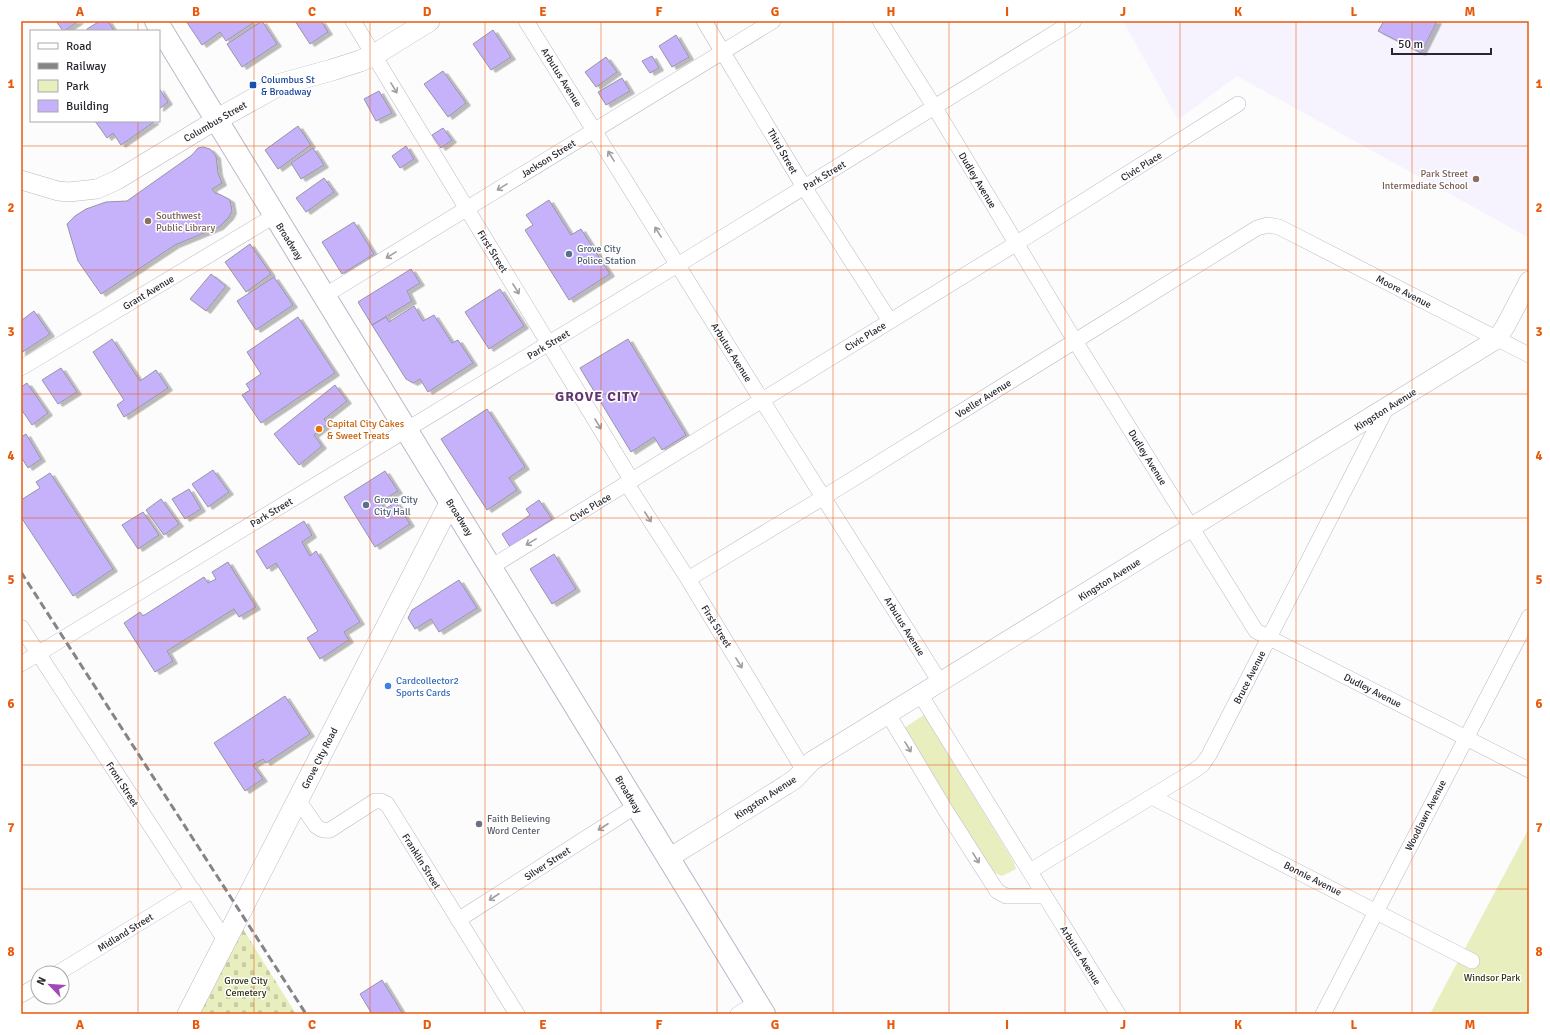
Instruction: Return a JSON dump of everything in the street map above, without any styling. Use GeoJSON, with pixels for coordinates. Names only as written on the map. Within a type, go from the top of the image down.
{"type":"FeatureCollection","features":[{"type":"Feature","properties":{"kind":"main road","name":"Broadway"},"geometry":{"type":"LineString","coordinates":[[156,21],[760,1008]]}},
{"type":"Feature","properties":{"kind":"main road","name":"Columbus Street"},"geometry":{"type":"LineString","coordinates":[[216,120],[281,84],[332,70],[374,55],[429,21]]}},
{"type":"Feature","properties":{"kind":"main road","name":"Grove City Road"},"geometry":{"type":"LineString","coordinates":[[188,1014],[451,502]]}},
{"type":"Feature","properties":{"kind":"street","name":"First Street"},"geometry":{"type":"LineString","coordinates":[[353,21],[550,343],[629,482],[803,769]]}},
{"type":"Feature","properties":{"kind":"street","name":"Arbutus Avenue"},"geometry":{"type":"LineString","coordinates":[[526,21],[940,682]]}},
{"type":"Feature","properties":{"kind":"street","name":"Third Street"},"geometry":{"type":"LineString","coordinates":[[704,21],[804,187],[890,321]]}},
{"type":"Feature","properties":{"kind":"street","name":"Jackson Street"},"geometry":{"type":"LineString","coordinates":[[324,296],[594,129],[773,21]]}},
{"type":"Feature","properties":{"kind":"street","name":"Dudley Avenue"},"geometry":{"type":"LineString","coordinates":[[880,21],[935,108],[1074,340],[1256,631],[1529,770]]}},
{"type":"Feature","properties":{"kind":"street","name":"Park Street"},"geometry":{"type":"LineString","coordinates":[[21,664],[678,265],[1074,21]]}},
{"type":"Feature","properties":{"kind":"street","name":"Civic Place"},"geometry":{"type":"LineString","coordinates":[[491,567],[1017,243],[1238,104]]}},
{"type":"Feature","properties":{"kind":"street","name":"Columbus Street"},"geometry":{"type":"LineString","coordinates":[[21,180],[66,192],[97,189],[117,180],[216,120]]}},
{"type":"Feature","properties":{"kind":"street","name":"Grant Avenue"},"geometry":{"type":"LineString","coordinates":[[21,368],[274,216]]}},
{"type":"Feature","properties":{"kind":"street","name":"Voeller Avenue"},"geometry":{"type":"LineString","coordinates":[[688,579],[824,497],[1074,340],[1257,228],[1268,225],[1279,227]]}},
{"type":"Feature","properties":{"kind":"street","name":"Moore Avenue"},"geometry":{"type":"LineString","coordinates":[[1279,227],[1529,355]]}},
{"type":"Feature","properties":{"kind":"street","name":"Kingston Avenue"},"geometry":{"type":"LineString","coordinates":[[669,858],[786,786],[812,761],[1497,339],[1529,281]]}},
{"type":"Feature","properties":{"kind":"street","name":"Bruce Avenue"},"geometry":{"type":"LineString","coordinates":[[1030,872],[1202,765],[1209,755],[1387,407]]}},
{"type":"Feature","properties":{"kind":"street","name":"Woodlawn Avenue"},"geometry":{"type":"LineString","coordinates":[[1322,1014],[1529,617]]}},
{"type":"Feature","properties":{"kind":"street","name":"Front Street"},"geometry":{"type":"LineString","coordinates":[[21,627],[225,940]]}},
{"type":"Feature","properties":{"kind":"street","name":"Arbutus Avenue"},"geometry":{"type":"LineString","coordinates":[[920,694],[1118,1014]]}},
{"type":"Feature","properties":{"kind":"street"},"geometry":{"type":"LineString","coordinates":[[888,714],[946,811],[997,891],[1006,896],[1045,896]]}},
{"type":"Feature","properties":{"kind":"street","name":"Bonnie Avenue"},"geometry":{"type":"LineString","coordinates":[[1152,797],[1472,961]]}},
{"type":"Feature","properties":{"kind":"street","name":"Franklin Street"},"geometry":{"type":"LineString","coordinates":[[298,800],[316,826],[325,831],[330,830],[375,801],[381,801],[387,804],[517,1014]]}},
{"type":"Feature","properties":{"kind":"street","name":"Silver Street"},"geometry":{"type":"LineString","coordinates":[[458,920],[636,806]]}},
{"type":"Feature","properties":{"kind":"street","name":"Midland Street"},"geometry":{"type":"LineString","coordinates":[[70,966],[192,890]]}},
{"type":"Feature","properties":{"kind":"street"},"geometry":{"type":"LineString","coordinates":[[21,995],[30,990]]}},
{"type":"Feature","properties":{"kind":"street"},"geometry":{"type":"LineString","coordinates":[[738,1014],[760,1008]]}},
{"type":"Feature","properties":{"kind":"shaded area","name":"Park Street Intermediate School"},"geometry":{"type":"Polygon","coordinates":[[[1123,21],[1529,21],[1529,238],[1237,76],[1178,120],[1123,21]]]}},
{"type":"Feature","properties":{"kind":"green space"},"geometry":{"type":"Polygon","coordinates":[[[924,715],[1014,862],[1016,869],[1002,876],[990,871],[904,728],[924,715]]]}},
{"type":"Feature","properties":{"kind":"green space","name":"Windsor Park"},"geometry":{"type":"Polygon","coordinates":[[[1529,828],[1529,1014],[1430,1014],[1529,828]]]}},
{"type":"Feature","properties":{"kind":"green space","name":"Grove City Cemetery"},"geometry":{"type":"Polygon","coordinates":[[[243,929],[296,1014],[200,1014],[243,929]]]}},
{"type":"Feature","properties":{"kind":"building"},"geometry":{"type":"Polygon","coordinates":[[[56,21],[79,21],[66,30],[62,30],[56,21]]]}},
{"type":"Feature","properties":{"kind":"building"},"geometry":{"type":"Polygon","coordinates":[[[100,21],[108,21],[113,30],[88,30],[100,21]]]}},
{"type":"Feature","properties":{"kind":"building"},"geometry":{"type":"Polygon","coordinates":[[[186,21],[256,21],[226,41],[220,32],[202,45],[186,21]]]}},
{"type":"Feature","properties":{"kind":"building"},"geometry":{"type":"Polygon","coordinates":[[[262,21],[277,44],[242,67],[227,44],[262,21]]]}},
{"type":"Feature","properties":{"kind":"building"},"geometry":{"type":"Polygon","coordinates":[[[295,21],[321,21],[328,32],[310,44],[295,21]]]}},
{"type":"Feature","properties":{"kind":"building"},"geometry":{"type":"Polygon","coordinates":[[[1384,21],[1437,21],[1421,53],[1378,31],[1384,21]]]}},
{"type":"Feature","properties":{"kind":"building"},"geometry":{"type":"Polygon","coordinates":[[[493,30],[511,57],[491,70],[473,44],[493,30]]]}},
{"type":"Feature","properties":{"kind":"building"},"geometry":{"type":"Polygon","coordinates":[[[676,35],[689,57],[672,67],[659,46],[676,35]]]}},
{"type":"Feature","properties":{"kind":"building"},"geometry":{"type":"Polygon","coordinates":[[[652,56],[659,68],[650,73],[642,61],[652,56]]]}},
{"type":"Feature","properties":{"kind":"building"},"geometry":{"type":"Polygon","coordinates":[[[606,57],[617,72],[596,87],[585,72],[606,57]]]}},
{"type":"Feature","properties":{"kind":"building"},"geometry":{"type":"Polygon","coordinates":[[[443,71],[466,103],[448,117],[424,84],[443,71]]]}},
{"type":"Feature","properties":{"kind":"building"},"geometry":{"type":"Polygon","coordinates":[[[622,78],[630,91],[606,105],[598,92],[622,78]]]}},
{"type":"Feature","properties":{"kind":"building"},"geometry":{"type":"Polygon","coordinates":[[[160,90],[168,102],[160,108],[160,90]]]}},
{"type":"Feature","properties":{"kind":"building"},"geometry":{"type":"Polygon","coordinates":[[[379,91],[392,113],[376,121],[364,99],[379,91]]]}},
{"type":"Feature","properties":{"kind":"building"},"geometry":{"type":"Polygon","coordinates":[[[96,122],[154,122],[121,145],[113,133],[107,138],[96,122]]]}},
{"type":"Feature","properties":{"kind":"building"},"geometry":{"type":"Polygon","coordinates":[[[298,126],[311,145],[278,169],[265,150],[298,126]]]}},
{"type":"Feature","properties":{"kind":"building"},"geometry":{"type":"Polygon","coordinates":[[[443,128],[452,140],[441,148],[432,135],[443,128]]]}},
{"type":"Feature","properties":{"kind":"building"},"geometry":{"type":"Polygon","coordinates":[[[406,146],[414,159],[400,168],[392,156],[406,146]]]}},
{"type":"Feature","properties":{"kind":"building","name":"Southwest Public Library"},"geometry":{"type":"Polygon","coordinates":[[[203,147],[210,149],[216,156],[218,173],[222,183],[212,189],[215,193],[230,200],[232,211],[229,217],[219,227],[175,245],[101,294],[78,261],[67,224],[75,216],[86,209],[106,202],[127,201],[192,155],[198,148],[203,147]]]}},
{"type":"Feature","properties":{"kind":"building"},"geometry":{"type":"Polygon","coordinates":[[[313,148],[324,165],[301,179],[291,163],[313,148]]]}},
{"type":"Feature","properties":{"kind":"building"},"geometry":{"type":"Polygon","coordinates":[[[324,178],[334,192],[306,212],[296,198],[324,178]]]}},
{"type":"Feature","properties":{"kind":"building","name":"Grove City Police Station"},"geometry":{"type":"Polygon","coordinates":[[[549,200],[571,235],[581,229],[610,274],[569,300],[525,230],[533,225],[526,215],[549,200]]]}},
{"type":"Feature","properties":{"kind":"building"},"geometry":{"type":"Polygon","coordinates":[[[354,222],[374,254],[342,274],[322,242],[354,222]]]}},
{"type":"Feature","properties":{"kind":"building"},"geometry":{"type":"Polygon","coordinates":[[[250,244],[271,274],[246,292],[225,262],[250,244]]]}},
{"type":"Feature","properties":{"kind":"building"},"geometry":{"type":"Polygon","coordinates":[[[411,269],[420,283],[407,291],[412,301],[372,325],[358,302],[411,269]]]}},
{"type":"Feature","properties":{"kind":"building"},"geometry":{"type":"Polygon","coordinates":[[[211,274],[226,286],[206,311],[190,299],[211,274]]]}},
{"type":"Feature","properties":{"kind":"building"},"geometry":{"type":"Polygon","coordinates":[[[274,277],[293,305],[256,330],[237,301],[274,277]]]}},
{"type":"Feature","properties":{"kind":"building"},"geometry":{"type":"Polygon","coordinates":[[[500,289],[524,326],[489,349],[465,312],[500,289]]]}},
{"type":"Feature","properties":{"kind":"building"},"geometry":{"type":"Polygon","coordinates":[[[414,306],[423,321],[434,315],[452,343],[458,340],[473,363],[428,392],[420,379],[413,383],[406,379],[372,325],[386,317],[389,322],[414,306]]]}},
{"type":"Feature","properties":{"kind":"building"},"geometry":{"type":"Polygon","coordinates":[[[34,311],[50,334],[21,353],[21,318],[22,320],[34,311]]]}},
{"type":"Feature","properties":{"kind":"building"},"geometry":{"type":"Polygon","coordinates":[[[298,317],[335,373],[261,423],[242,395],[250,390],[246,384],[261,374],[247,352],[298,317]]]}},
{"type":"Feature","properties":{"kind":"building"},"geometry":{"type":"Polygon","coordinates":[[[112,339],[140,381],[156,370],[168,388],[124,417],[117,405],[124,400],[93,352],[112,339]]]}},
{"type":"Feature","properties":{"kind":"building"},"geometry":{"type":"Polygon","coordinates":[[[628,339],[686,435],[662,450],[654,437],[631,452],[580,368],[628,339]]]}},
{"type":"Feature","properties":{"kind":"building"},"geometry":{"type":"Polygon","coordinates":[[[61,368],[77,392],[58,404],[42,380],[61,368]]]}},
{"type":"Feature","properties":{"kind":"building"},"geometry":{"type":"Polygon","coordinates":[[[27,383],[48,413],[32,425],[21,409],[21,387],[27,383]]]}},
{"type":"Feature","properties":{"kind":"building"},"geometry":{"type":"Polygon","coordinates":[[[335,385],[347,401],[324,419],[328,424],[314,435],[322,446],[299,465],[274,434],[335,385]]]}},
{"type":"Feature","properties":{"kind":"building"},"geometry":{"type":"Polygon","coordinates":[[[487,409],[525,467],[509,478],[517,490],[487,510],[441,439],[487,409]]]}},
{"type":"Feature","properties":{"kind":"building"},"geometry":{"type":"Polygon","coordinates":[[[26,434],[41,459],[28,468],[21,457],[21,437],[26,434]]]}},
{"type":"Feature","properties":{"kind":"building"},"geometry":{"type":"Polygon","coordinates":[[[213,470],[229,492],[208,507],[192,484],[213,470]]]}},
{"type":"Feature","properties":{"kind":"building","name":"Grove City City Hall"},"geometry":{"type":"Polygon","coordinates":[[[385,471],[398,491],[380,502],[385,509],[396,502],[410,524],[375,547],[344,497],[385,471]]]}},
{"type":"Feature","properties":{"kind":"building"},"geometry":{"type":"Polygon","coordinates":[[[50,473],[113,569],[73,596],[21,517],[21,500],[40,488],[36,482],[50,473]]]}},
{"type":"Feature","properties":{"kind":"building"},"geometry":{"type":"Polygon","coordinates":[[[189,489],[201,509],[185,519],[172,499],[189,489]]]}},
{"type":"Feature","properties":{"kind":"building"},"geometry":{"type":"Polygon","coordinates":[[[161,499],[179,524],[164,535],[146,510],[161,499]]]}},
{"type":"Feature","properties":{"kind":"building"},"geometry":{"type":"Polygon","coordinates":[[[539,500],[552,519],[510,547],[502,534],[530,515],[526,509],[539,500]]]}},
{"type":"Feature","properties":{"kind":"building"},"geometry":{"type":"Polygon","coordinates":[[[143,512],[159,535],[138,549],[122,525],[143,512]]]}},
{"type":"Feature","properties":{"kind":"building"},"geometry":{"type":"Polygon","coordinates":[[[304,521],[312,535],[302,542],[310,556],[316,551],[360,622],[344,632],[349,640],[320,659],[307,638],[318,631],[276,563],[267,569],[256,551],[304,521]]]}},
{"type":"Feature","properties":{"kind":"building"},"geometry":{"type":"Polygon","coordinates":[[[554,554],[576,589],[552,604],[530,569],[554,554]]]}},
{"type":"Feature","properties":{"kind":"building"},"geometry":{"type":"Polygon","coordinates":[[[228,562],[256,607],[239,617],[234,609],[167,651],[173,661],[155,672],[124,623],[140,612],[143,616],[204,577],[208,583],[216,579],[212,572],[228,562]]]}},
{"type":"Feature","properties":{"kind":"building"},"geometry":{"type":"Polygon","coordinates":[[[459,580],[477,608],[439,632],[431,619],[415,629],[408,618],[412,610],[459,580]]]}},
{"type":"Feature","properties":{"kind":"building"},"geometry":{"type":"Polygon","coordinates":[[[285,696],[310,734],[266,763],[263,759],[253,765],[263,779],[245,791],[214,743],[285,696]]]}},
{"type":"Feature","properties":{"kind":"building"},"geometry":{"type":"Polygon","coordinates":[[[382,980],[403,1014],[372,1014],[360,994],[382,980]]]}},
{"type":"Feature","properties":{"kind":"railway"},"geometry":{"type":"LineString","coordinates":[[21,572],[306,1014]]}},
{"type":"Feature","properties":{"kind":"place","name":"Columbus St & Broadway"},"geometry":{"type":"Point","coordinates":[253,85]}},
{"type":"Feature","properties":{"kind":"place","name":"Park Street Intermediate School"},"geometry":{"type":"Point","coordinates":[1476,179]}},
{"type":"Feature","properties":{"kind":"place","name":"Southwest Public Library"},"geometry":{"type":"Point","coordinates":[148,221]}},
{"type":"Feature","properties":{"kind":"place","name":"Grove City Police Station"},"geometry":{"type":"Point","coordinates":[569,254]}},
{"type":"Feature","properties":{"kind":"place","name":"Capital City Cakes & Sweet Treats"},"geometry":{"type":"Point","coordinates":[319,429]}},
{"type":"Feature","properties":{"kind":"place","name":"Grove City City Hall"},"geometry":{"type":"Point","coordinates":[366,505]}},
{"type":"Feature","properties":{"kind":"place","name":"Cardcollector2 Sports Cards"},"geometry":{"type":"Point","coordinates":[388,686]}},
{"type":"Feature","properties":{"kind":"place","name":"Faith Believing Word Center"},"geometry":{"type":"Point","coordinates":[479,824]}},
{"type":"Feature","properties":{"kind":"district","name":"GROVE CITY"},"geometry":{"type":"Point","coordinates":[597,396]}}]}
